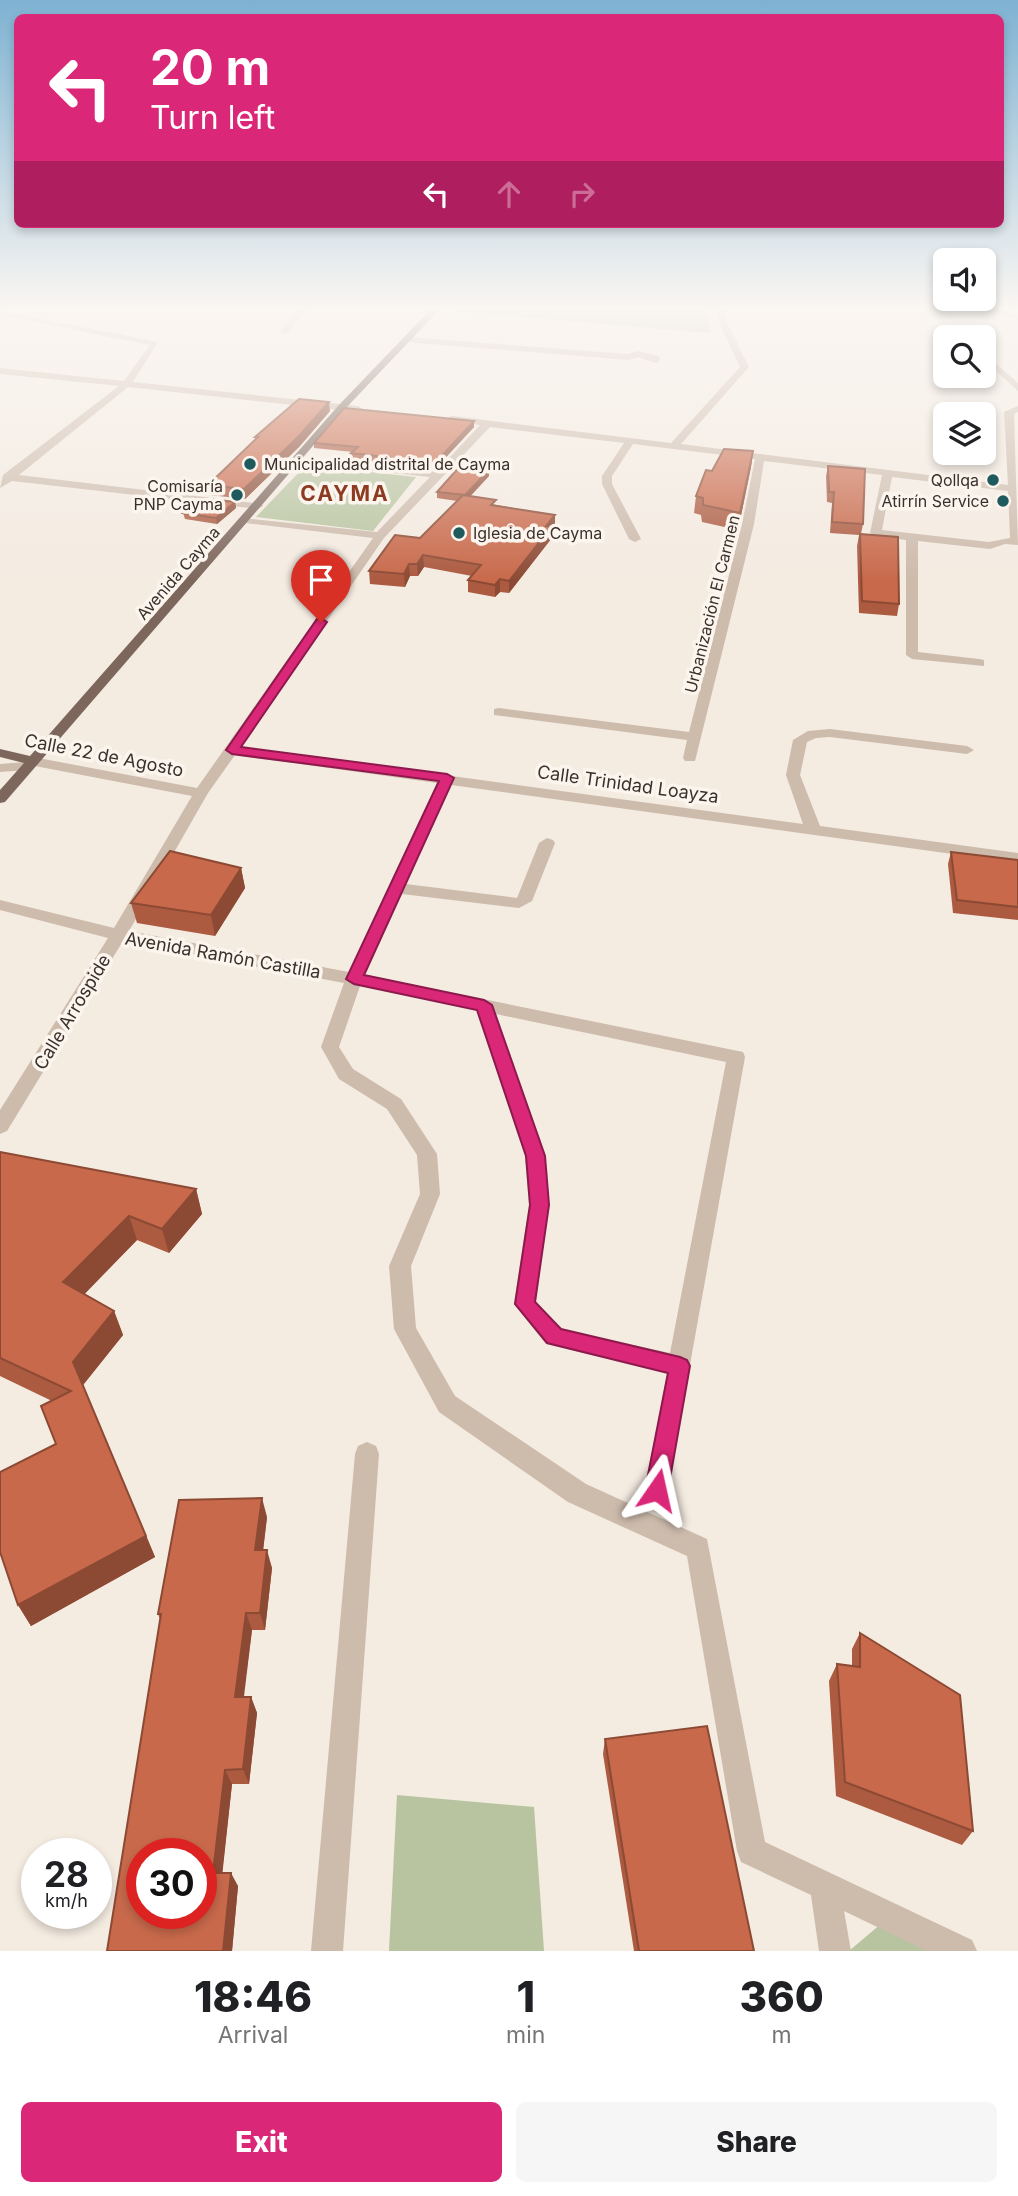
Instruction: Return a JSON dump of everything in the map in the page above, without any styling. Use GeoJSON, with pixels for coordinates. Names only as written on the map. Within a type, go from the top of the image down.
{"type":"FeatureCollection","features":[{"type":"Feature","properties":{"kind":"main road","name":"Avenida Cayma"},"geometry":{"type":"LineString","coordinates":[[1,795],[350,399]]}},
{"type":"Feature","properties":{"kind":"street"},"geometry":{"type":"LineString","coordinates":[[0,485],[6,477],[107,399]]}},
{"type":"Feature","properties":{"kind":"street"},"geometry":{"type":"LineString","coordinates":[[261,399],[368,411]]}},
{"type":"Feature","properties":{"kind":"street"},"geometry":{"type":"LineString","coordinates":[[674,446],[717,399]]}},
{"type":"Feature","properties":{"kind":"street"},"geometry":{"type":"LineString","coordinates":[[888,473],[876,533],[990,547],[1004,541],[1017,542],[1009,412],[1018,409]]}},
{"type":"Feature","properties":{"kind":"street"},"geometry":{"type":"LineString","coordinates":[[435,418],[1015,489]]}},
{"type":"Feature","properties":{"kind":"street","name":"Calle Arrospide"},"geometry":{"type":"LineString","coordinates":[[0,1126],[118,935],[201,793],[380,536],[488,423]]}},
{"type":"Feature","properties":{"kind":"street"},"geometry":{"type":"LineString","coordinates":[[631,440],[607,476],[607,484],[635,539]]}},
{"type":"Feature","properties":{"kind":"street","name":"Urbanización El Carmen"},"geometry":{"type":"LineString","coordinates":[[690,758],[748,524],[760,457]]}},
{"type":"Feature","properties":{"kind":"street"},"geometry":{"type":"LineString","coordinates":[[298,460],[439,475]]}},
{"type":"Feature","properties":{"kind":"street"},"geometry":{"type":"LineString","coordinates":[[6,477],[258,506]]}},
{"type":"Feature","properties":{"kind":"street"},"geometry":{"type":"LineString","coordinates":[[245,520],[380,536]]}},
{"type":"Feature","properties":{"kind":"street"},"geometry":{"type":"LineString","coordinates":[[912,538],[912,655],[979,663]]}},
{"type":"Feature","properties":{"kind":"street"},"geometry":{"type":"LineString","coordinates":[[499,712],[695,737]]}},
{"type":"Feature","properties":{"kind":"street"},"geometry":{"type":"LineString","coordinates":[[813,830],[793,775],[800,740],[813,734],[830,733],[967,750]]}},
{"type":"Feature","properties":{"kind":"street","name":"Calle Trinidad Loayza"},"geometry":{"type":"LineString","coordinates":[[232,750],[1018,858]]}},
{"type":"Feature","properties":{"kind":"street","name":"Calle 22 de Agosto"},"geometry":{"type":"LineString","coordinates":[[2,759],[201,793]]}},
{"type":"Feature","properties":{"kind":"street"},"geometry":{"type":"LineString","coordinates":[[447,778],[354,979],[330,1047],[346,1074],[394,1104],[427,1154],[430,1194],[400,1266],[405,1329],[447,1404],[577,1493],[698,1548],[752,1851],[961,1951]]}},
{"type":"Feature","properties":{"kind":"street"},"geometry":{"type":"LineString","coordinates":[[397,888],[524,901],[547,844]]}},
{"type":"Feature","properties":{"kind":"street","name":"Avenida Ramón Castilla"},"geometry":{"type":"LineString","coordinates":[[0,905],[118,935],[354,979],[736,1057],[680,1366]]}},
{"type":"Feature","properties":{"kind":"street"},"geometry":{"type":"LineString","coordinates":[[484,1005],[536,1156],[539,1205],[525,1304],[554,1337],[680,1366],[657,1490]]}},
{"type":"Feature","properties":{"kind":"street"},"geometry":{"type":"LineString","coordinates":[[327,1951],[367,1454]]}},
{"type":"Feature","properties":{"kind":"street"},"geometry":{"type":"LineString","coordinates":[[825,1885],[835,1951]]}},
{"type":"Feature","properties":{"kind":"green space"},"geometry":{"type":"Polygon","coordinates":[[[306,465],[416,477],[373,531],[256,517],[306,465]]]}},
{"type":"Feature","properties":{"kind":"green space"},"geometry":{"type":"Polygon","coordinates":[[[397,1795],[534,1807],[544,1951],[389,1951],[397,1795]]]}},
{"type":"Feature","properties":{"kind":"green space"},"geometry":{"type":"Polygon","coordinates":[[[888,1918],[933,1951],[849,1951],[888,1918]]]}},
{"type":"Feature","properties":{"kind":"building"},"geometry":{"type":"Polygon","coordinates":[[[299,399],[329,402],[298,437],[244,489],[208,485],[258,437],[255,437],[299,399]]]}},
{"type":"Feature","properties":{"kind":"building"},"geometry":{"type":"Polygon","coordinates":[[[344,408],[474,421],[435,463],[351,453],[358,447],[314,443],[344,408]]]}},
{"type":"Feature","properties":{"kind":"building"},"geometry":{"type":"Polygon","coordinates":[[[724,449],[753,451],[740,513],[703,505],[703,498],[696,496],[706,470],[712,471],[724,449]]]}},
{"type":"Feature","properties":{"kind":"building"},"geometry":{"type":"Polygon","coordinates":[[[460,466],[489,470],[465,495],[437,492],[460,466]]]}},
{"type":"Feature","properties":{"kind":"building"},"geometry":{"type":"Polygon","coordinates":[[[828,466],[865,469],[863,524],[832,522],[834,492],[829,492],[828,466]]]}},
{"type":"Feature","properties":{"kind":"building"},"geometry":{"type":"Polygon","coordinates":[[[463,495],[496,500],[491,505],[555,515],[546,526],[551,527],[509,581],[500,579],[495,585],[468,580],[481,565],[423,555],[417,564],[409,564],[404,574],[369,571],[395,535],[420,538],[463,495]]]}},
{"type":"Feature","properties":{"kind":"building"},"geometry":{"type":"Polygon","coordinates":[[[199,498],[235,502],[216,518],[183,513],[199,498]]]}},
{"type":"Feature","properties":{"kind":"building"},"geometry":{"type":"Polygon","coordinates":[[[860,534],[898,537],[899,604],[862,601],[860,534]]]}},
{"type":"Feature","properties":{"kind":"building"},"geometry":{"type":"Polygon","coordinates":[[[170,851],[241,868],[211,915],[131,903],[170,851]]]}},
{"type":"Feature","properties":{"kind":"building"},"geometry":{"type":"Polygon","coordinates":[[[951,852],[1018,860],[1018,907],[957,900],[951,852]]]}},
{"type":"Feature","properties":{"kind":"building"},"geometry":{"type":"Polygon","coordinates":[[[0,1152],[196,1189],[162,1229],[129,1216],[63,1282],[114,1311],[73,1362],[146,1536],[18,1605],[0,1552],[0,1472],[56,1444],[41,1406],[71,1391],[0,1358],[0,1152]]]}},
{"type":"Feature","properties":{"kind":"building"},"geometry":{"type":"Polygon","coordinates":[[[262,1498],[255,1550],[267,1550],[260,1613],[246,1613],[235,1697],[251,1697],[243,1769],[225,1770],[217,1839],[126,1838],[126,1929],[217,1929],[217,1873],[231,1873],[223,1951],[107,1951],[161,1614],[158,1614],[179,1500],[262,1498]]]}},
{"type":"Feature","properties":{"kind":"building"},"geometry":{"type":"Polygon","coordinates":[[[860,1633],[960,1695],[973,1831],[845,1782],[837,1664],[860,1667],[860,1633]]]}},
{"type":"Feature","properties":{"kind":"building"},"geometry":{"type":"Polygon","coordinates":[[[707,1726],[754,1951],[639,1951],[605,1739],[707,1726]]]}},
{"type":"Feature","properties":{"kind":"place","name":"Municipalidad distrital de Cayma"},"geometry":{"type":"Point","coordinates":[250,464]}},
{"type":"Feature","properties":{"kind":"place","name":"Qollqa"},"geometry":{"type":"Point","coordinates":[993,480]}},
{"type":"Feature","properties":{"kind":"place","name":"Comisaría PNP Cayma"},"geometry":{"type":"Point","coordinates":[237,495]}},
{"type":"Feature","properties":{"kind":"place","name":"Atirrín Service"},"geometry":{"type":"Point","coordinates":[1003,501]}},
{"type":"Feature","properties":{"kind":"place","name":"Iglesia de Cayma"},"geometry":{"type":"Point","coordinates":[459,533]}},
{"type":"Feature","properties":{"kind":"district","name":"CAYMA"},"geometry":{"type":"Point","coordinates":[345,493]}},
{"type":"Feature","properties":{"kind":"route"},"geometry":{"type":"LineString","coordinates":[[321,622],[232,750],[447,778],[354,979],[484,1005],[536,1156],[539,1205],[525,1304],[554,1337],[680,1366],[657,1490]]}}]}
